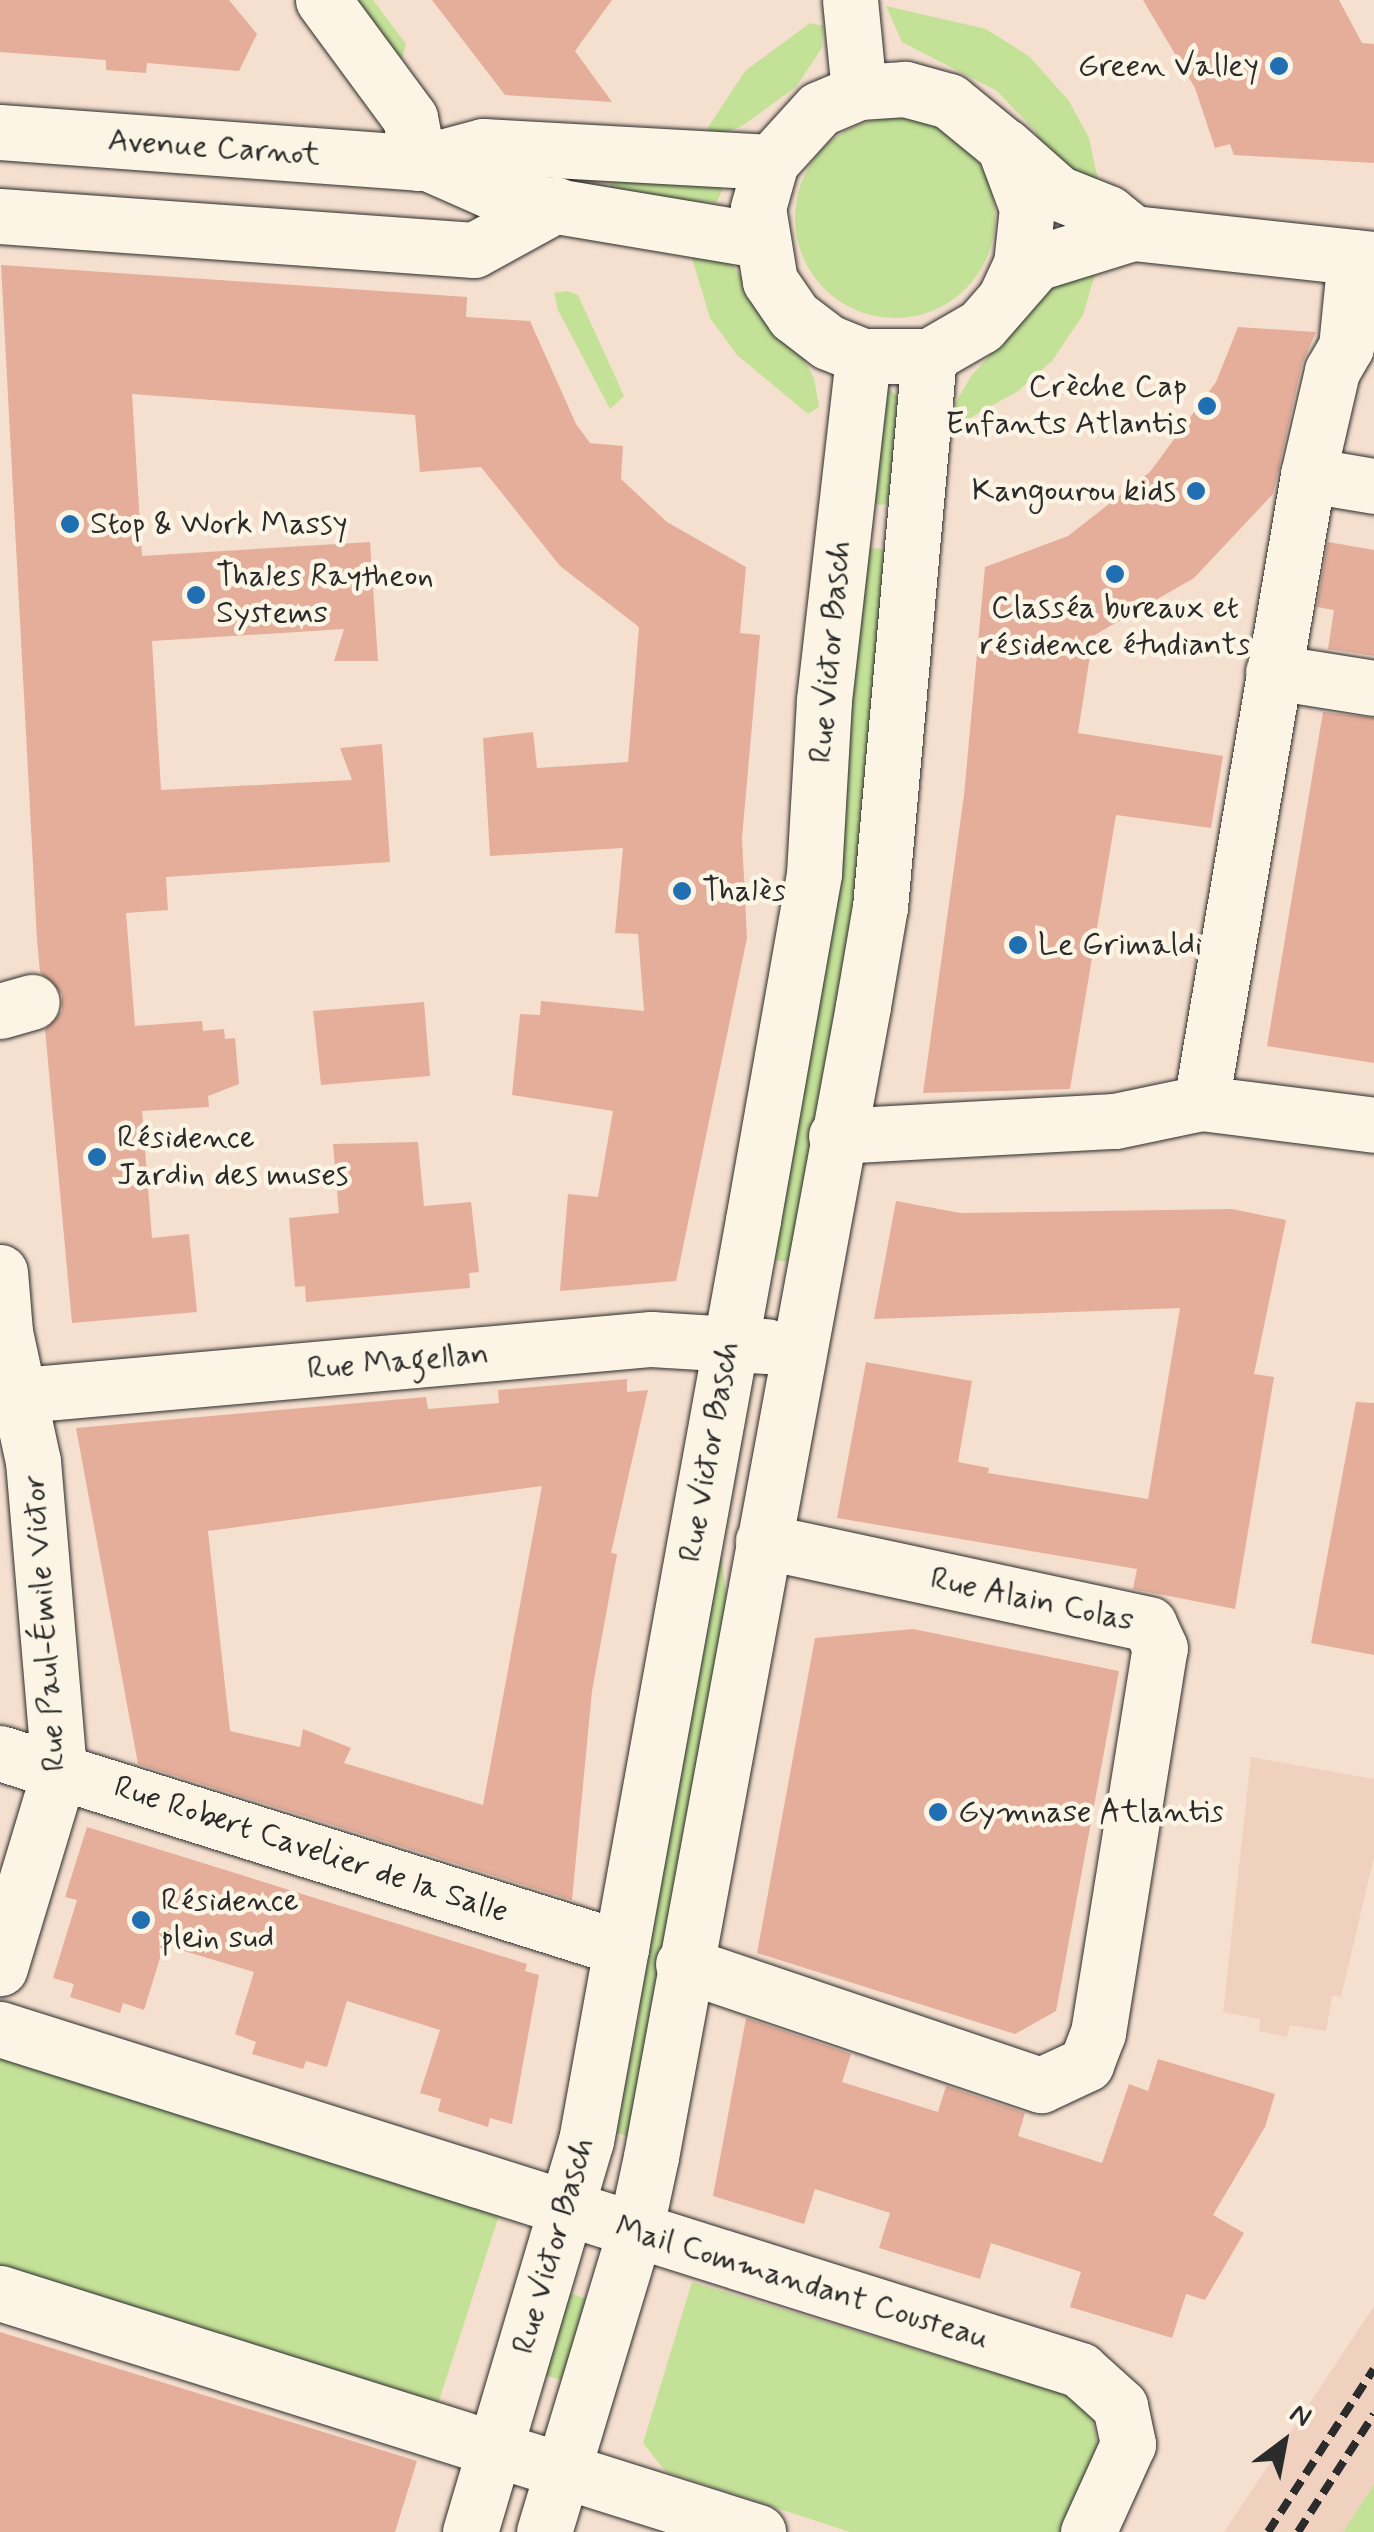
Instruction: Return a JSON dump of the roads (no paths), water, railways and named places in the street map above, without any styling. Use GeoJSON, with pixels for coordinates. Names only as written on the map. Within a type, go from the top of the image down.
{"type":"FeatureCollection","features":[{"type":"Feature","properties":{"kind":"street"},"geometry":{"type":"LineString","coordinates":[[323,0],[410,118],[424,163]]}},
{"type":"Feature","properties":{"kind":"street"},"geometry":{"type":"LineString","coordinates":[[850,0],[859,92]]}},
{"type":"Feature","properties":{"kind":"street"},"geometry":{"type":"LineString","coordinates":[[1120,223],[1036,263],[981,326],[929,356],[863,356],[828,342],[794,316],[770,281],[758,240],[758,208],[771,162],[819,109],[859,92],[904,89],[949,101],[1058,192],[1120,223],[1368,250],[1331,398],[1272,672],[1201,1102]]}},
{"type":"Feature","properties":{"kind":"street","name":"Avenue Carnot"},"geometry":{"type":"LineString","coordinates":[[0,132],[424,163],[489,190],[758,240]]}},
{"type":"Feature","properties":{"kind":"street"},"geometry":{"type":"LineString","coordinates":[[95,220],[101,139]]}},
{"type":"Feature","properties":{"kind":"street","name":"Avenue Carnot"},"geometry":{"type":"LineString","coordinates":[[424,163],[483,146],[771,162]]}},
{"type":"Feature","properties":{"kind":"street"},"geometry":{"type":"LineString","coordinates":[[1004,146],[1027,208],[1021,264],[1005,298]]}},
{"type":"Feature","properties":{"kind":"street"},"geometry":{"type":"LineString","coordinates":[[0,216],[474,250],[556,205]]}},
{"type":"Feature","properties":{"kind":"street","name":"Rue Victor Basch"},"geometry":{"type":"LineString","coordinates":[[470,2532],[570,2211],[730,1344],[814,874],[824,700],[863,356]]}},
{"type":"Feature","properties":{"kind":"street","name":"Rue Victor Basch"},"geometry":{"type":"LineString","coordinates":[[544,2532],[635,2231],[880,907],[929,356]]}},
{"type":"Feature","properties":{"kind":"street"},"geometry":{"type":"LineString","coordinates":[[1331,398],[1374,486]]}},
{"type":"Feature","properties":{"kind":"street"},"geometry":{"type":"LineString","coordinates":[[1272,672],[1374,688]]}},
{"type":"Feature","properties":{"kind":"street"},"geometry":{"type":"LineString","coordinates":[[836,1136],[1115,1121],[1201,1102],[1374,1125]]}},
{"type":"Feature","properties":{"kind":"street","name":"Rue Paul-Émile Victor"},"geometry":{"type":"LineString","coordinates":[[0,1272],[10,1396],[32,1461],[59,1772],[0,1968]]}},
{"type":"Feature","properties":{"kind":"street","name":"Rue Magellan"},"geometry":{"type":"LineString","coordinates":[[10,1396],[650,1339],[796,1347]]}},
{"type":"Feature","properties":{"kind":"street","name":"Rue Alain Colas"},"geometry":{"type":"LineString","coordinates":[[683,1964],[1041,2085],[1086,2064],[1098,2033],[1160,1648],[1148,1624],[763,1541]]}},
{"type":"Feature","properties":{"kind":"street","name":"Rue Robert Cavelier de la Salle"},"geometry":{"type":"LineString","coordinates":[[0,1753],[620,1948]]}},
{"type":"Feature","properties":{"kind":"street","name":"Mail Commandant Cousteau"},"geometry":{"type":"LineString","coordinates":[[0,2028],[1080,2370],[1120,2406],[1128,2444],[1088,2532]]}},
{"type":"Feature","properties":{"kind":"street"},"geometry":{"type":"LineString","coordinates":[[0,2292],[426,2424],[494,2453],[758,2532]]}},
{"type":"Feature","properties":{"kind":"railway"},"geometry":{"type":"LineString","coordinates":[[1268,2532],[1374,2369]]}},
{"type":"Feature","properties":{"kind":"railway"},"geometry":{"type":"LineString","coordinates":[[1298,2532],[1374,2414]]}},
{"type":"Feature","properties":{"kind":"place","name":"Green Valley"},"geometry":{"type":"Point","coordinates":[1279,66]}},
{"type":"Feature","properties":{"kind":"place","name":"Crèche Cap Enfants Atlantis"},"geometry":{"type":"Point","coordinates":[1207,406]}},
{"type":"Feature","properties":{"kind":"place","name":"Kangourou kids"},"geometry":{"type":"Point","coordinates":[1196,491]}},
{"type":"Feature","properties":{"kind":"place","name":"Stop & Work Massy"},"geometry":{"type":"Point","coordinates":[70,524]}},
{"type":"Feature","properties":{"kind":"place","name":"Classéa bureaux et résidence étudiants"},"geometry":{"type":"Point","coordinates":[1115,574]}},
{"type":"Feature","properties":{"kind":"place","name":"Thales Raytheon Systems"},"geometry":{"type":"Point","coordinates":[196,595]}},
{"type":"Feature","properties":{"kind":"place","name":"Thalès"},"geometry":{"type":"Point","coordinates":[682,891]}},
{"type":"Feature","properties":{"kind":"place","name":"Le Grimaldi"},"geometry":{"type":"Point","coordinates":[1018,945]}},
{"type":"Feature","properties":{"kind":"place","name":"Résidence Jardin des muses"},"geometry":{"type":"Point","coordinates":[97,1157]}},
{"type":"Feature","properties":{"kind":"place","name":"Gymnase Atlantis"},"geometry":{"type":"Point","coordinates":[938,1812]}},
{"type":"Feature","properties":{"kind":"place","name":"Résidence plein sud"},"geometry":{"type":"Point","coordinates":[141,1920]}}]}
